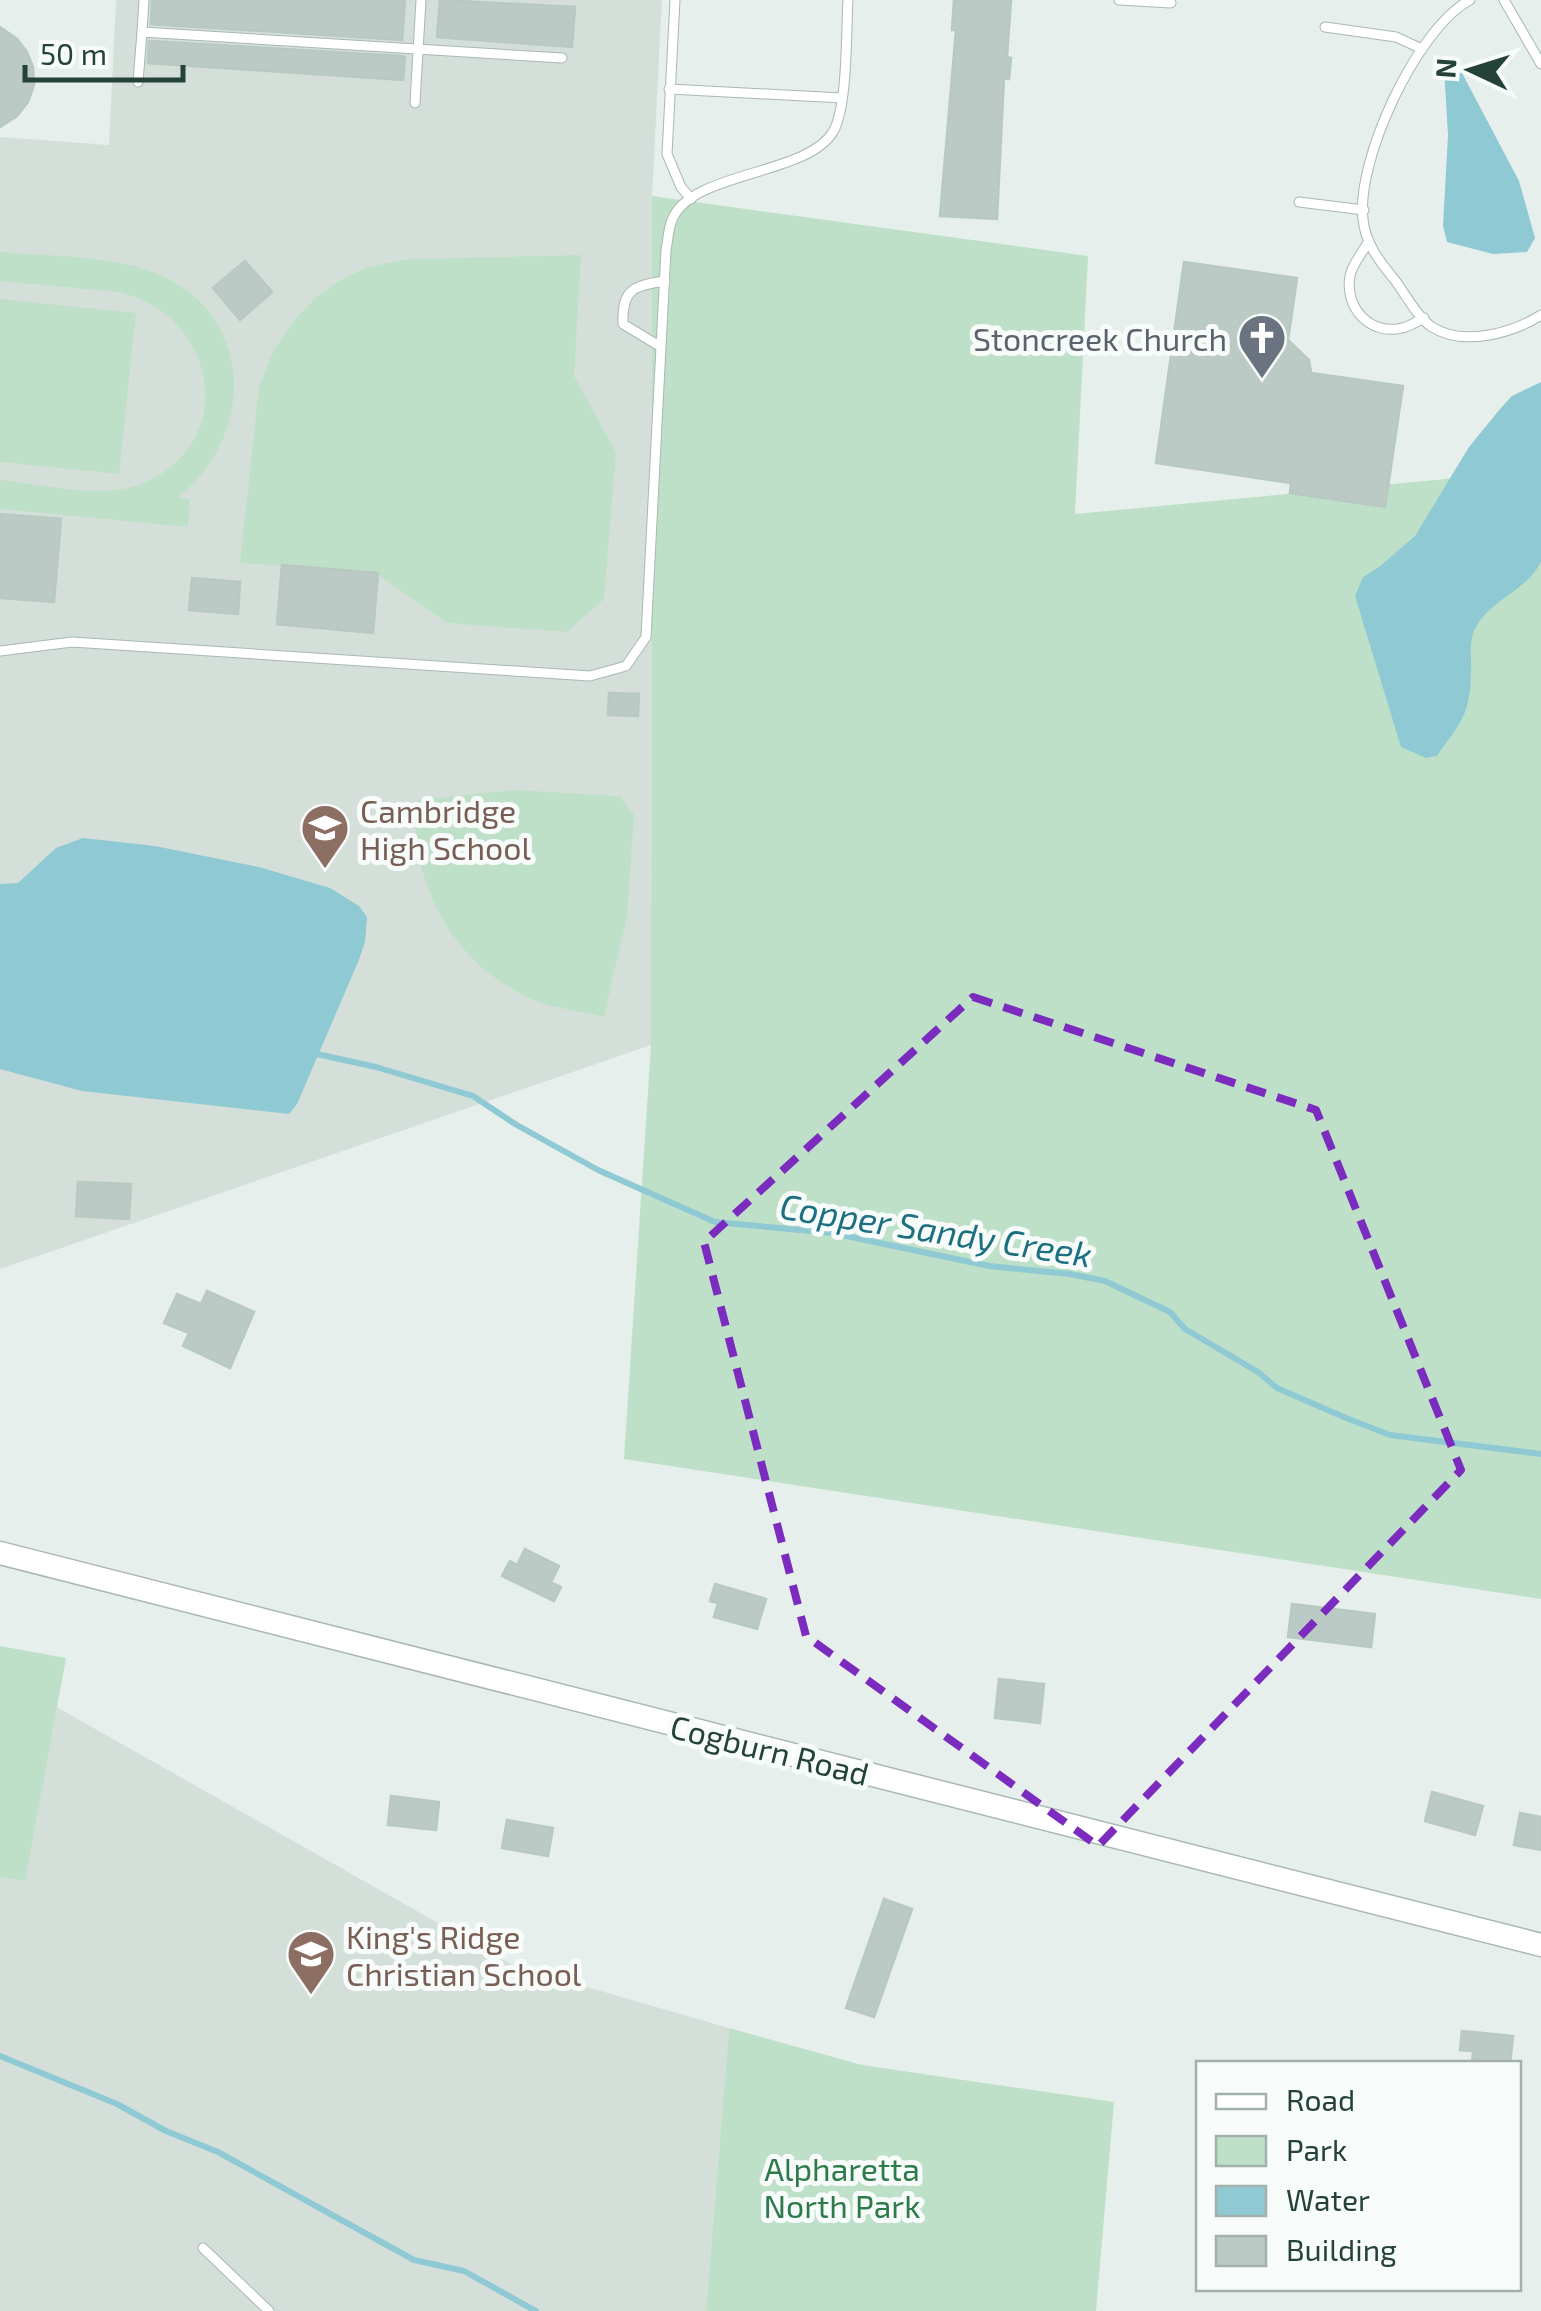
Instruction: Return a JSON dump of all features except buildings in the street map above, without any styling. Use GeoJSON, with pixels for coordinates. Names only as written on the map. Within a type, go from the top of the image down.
{"type":"FeatureCollection","features":[{"type":"Feature","properties":{"kind":"street","name":"Cogburn Road"},"geometry":{"type":"LineString","coordinates":[[0,1553],[1541,1945]]}},
{"type":"Feature","properties":{"kind":"lane"},"geometry":{"type":"LineString","coordinates":[[138,82],[144,0]]}},
{"type":"Feature","properties":{"kind":"lane"},"geometry":{"type":"LineString","coordinates":[[415,103],[420,0]]}},
{"type":"Feature","properties":{"kind":"lane"},"geometry":{"type":"LineString","coordinates":[[675,0],[667,154],[681,187],[691,199]]}},
{"type":"Feature","properties":{"kind":"lane"},"geometry":{"type":"LineString","coordinates":[[0,651],[72,642],[590,676],[626,666],[646,637],[665,281],[672,217],[698,193],[811,151],[833,132],[842,98],[848,0]]}},
{"type":"Feature","properties":{"kind":"lane"},"geometry":{"type":"LineString","coordinates":[[1119,0],[1171,3]]}},
{"type":"Feature","properties":{"kind":"lane"},"geometry":{"type":"LineString","coordinates":[[1470,0],[1438,28],[1404,78],[1379,132],[1367,177],[1362,219],[1373,252],[1430,326],[1452,335],[1488,335],[1526,325],[1541,315]]}},
{"type":"Feature","properties":{"kind":"lane"},"geometry":{"type":"LineString","coordinates":[[1504,0],[1541,64]]}},
{"type":"Feature","properties":{"kind":"lane"},"geometry":{"type":"LineString","coordinates":[[1325,27],[1396,37],[1422,49]]}},
{"type":"Feature","properties":{"kind":"lane"},"geometry":{"type":"LineString","coordinates":[[142,32],[562,58]]}},
{"type":"Feature","properties":{"kind":"lane"},"geometry":{"type":"LineString","coordinates":[[669,88],[842,98]]}},
{"type":"Feature","properties":{"kind":"lane"},"geometry":{"type":"LineString","coordinates":[[1299,202],[1364,210]]}},
{"type":"Feature","properties":{"kind":"lane"},"geometry":{"type":"LineString","coordinates":[[1370,241],[1350,272],[1354,307],[1367,324],[1384,328],[1401,329],[1424,318]]}},
{"type":"Feature","properties":{"kind":"lane"},"geometry":{"type":"LineString","coordinates":[[662,347],[623,324],[623,302],[629,292],[643,284],[665,281]]}},
{"type":"Feature","properties":{"kind":"lane"},"geometry":{"type":"LineString","coordinates":[[203,2248],[268,2311]]}},
{"type":"Feature","properties":{"kind":"highlighted area"},"geometry":{"type":"Polygon","coordinates":[[[973,997],[1316,1110],[1461,1470],[1098,1846],[806,1636],[704,1242],[973,997]]]}},
{"type":"Feature","properties":{"kind":"shaded area","name":"Cambridge High School"},"geometry":{"type":"Polygon","coordinates":[[[116,0],[662,0],[652,196],[651,1045],[0,1269],[0,137],[109,145],[116,0]]]}},
{"type":"Feature","properties":{"kind":"shaded area","name":"King's Ridge Christian School"},"geometry":{"type":"Polygon","coordinates":[[[0,1675],[514,1966],[729,2028],[706,2311],[0,2311],[0,1675]]]}},
{"type":"Feature","properties":{"kind":"green space"},"geometry":{"type":"Polygon","coordinates":[[[652,196],[1088,256],[1075,514],[1541,470],[1541,1599],[624,1459],[651,1045],[652,196]]]}},
{"type":"Feature","properties":{"kind":"green space"},"geometry":{"type":"Polygon","coordinates":[[[0,252],[102,260],[142,268],[192,294],[214,319],[228,348],[234,380],[231,412],[221,443],[203,472],[178,497],[190,499],[188,527],[0,509],[0,480],[93,491],[130,488],[146,482],[176,463],[195,438],[204,409],[204,380],[195,351],[178,325],[152,305],[119,292],[0,281],[0,252]]]}},
{"type":"Feature","properties":{"kind":"green space"},"geometry":{"type":"Polygon","coordinates":[[[581,255],[574,376],[616,452],[604,599],[567,632],[447,623],[374,572],[240,563],[259,388],[272,353],[315,298],[368,267],[409,259],[581,255]]]}},
{"type":"Feature","properties":{"kind":"green space"},"geometry":{"type":"Polygon","coordinates":[[[0,299],[136,313],[119,474],[0,462],[0,299]]]}},
{"type":"Feature","properties":{"kind":"green space"},"geometry":{"type":"Polygon","coordinates":[[[514,790],[620,796],[634,815],[627,916],[604,1017],[538,1002],[502,983],[458,941],[429,890],[416,831],[417,800],[514,790]]]}},
{"type":"Feature","properties":{"kind":"green space"},"geometry":{"type":"Polygon","coordinates":[[[0,1646],[66,1658],[25,1881],[0,1877],[0,1646]]]}},
{"type":"Feature","properties":{"kind":"green space","name":"Alpharetta North Park"},"geometry":{"type":"Polygon","coordinates":[[[729,2028],[862,2065],[1114,2102],[1096,2311],[706,2311],[729,2028]]]}},
{"type":"Feature","properties":{"kind":"water"},"geometry":{"type":"Polygon","coordinates":[[[1444,68],[1462,73],[1519,181],[1535,238],[1527,252],[1493,254],[1447,242],[1443,226],[1448,135],[1444,68]]]}},
{"type":"Feature","properties":{"kind":"water"},"geometry":{"type":"Polygon","coordinates":[[[1541,382],[1541,561],[1527,580],[1479,623],[1472,639],[1466,709],[1437,756],[1426,758],[1401,747],[1355,596],[1363,577],[1415,536],[1469,447],[1500,409],[1512,396],[1541,382]]]}},
{"type":"Feature","properties":{"kind":"water"},"geometry":{"type":"Polygon","coordinates":[[[83,838],[155,846],[259,867],[330,888],[359,906],[367,917],[365,942],[297,1104],[289,1114],[82,1091],[0,1069],[0,884],[18,883],[56,848],[83,838]]]}},
{"type":"Feature","properties":{"kind":"waterway","name":"Copper Sandy Creek"},"geometry":{"type":"LineString","coordinates":[[317,1054],[473,1096],[598,1170],[715,1222],[832,1233],[989,1266],[1105,1281],[1170,1312],[1185,1329],[1258,1372],[1277,1388],[1346,1418],[1390,1435],[1541,1454]]}},
{"type":"Feature","properties":{"kind":"waterway"},"geometry":{"type":"LineString","coordinates":[[0,2056],[117,2104],[166,2131],[218,2152],[414,2260],[464,2271],[536,2311]]}},
{"type":"Feature","properties":{"kind":"place","name":"Stoncreek Church"},"geometry":{"type":"Point","coordinates":[1262,380]}},
{"type":"Feature","properties":{"kind":"place","name":"Cambridge High School"},"geometry":{"type":"Point","coordinates":[325,870]}},
{"type":"Feature","properties":{"kind":"place","name":"King's Ridge Christian School"},"geometry":{"type":"Point","coordinates":[311,1996]}}]}
